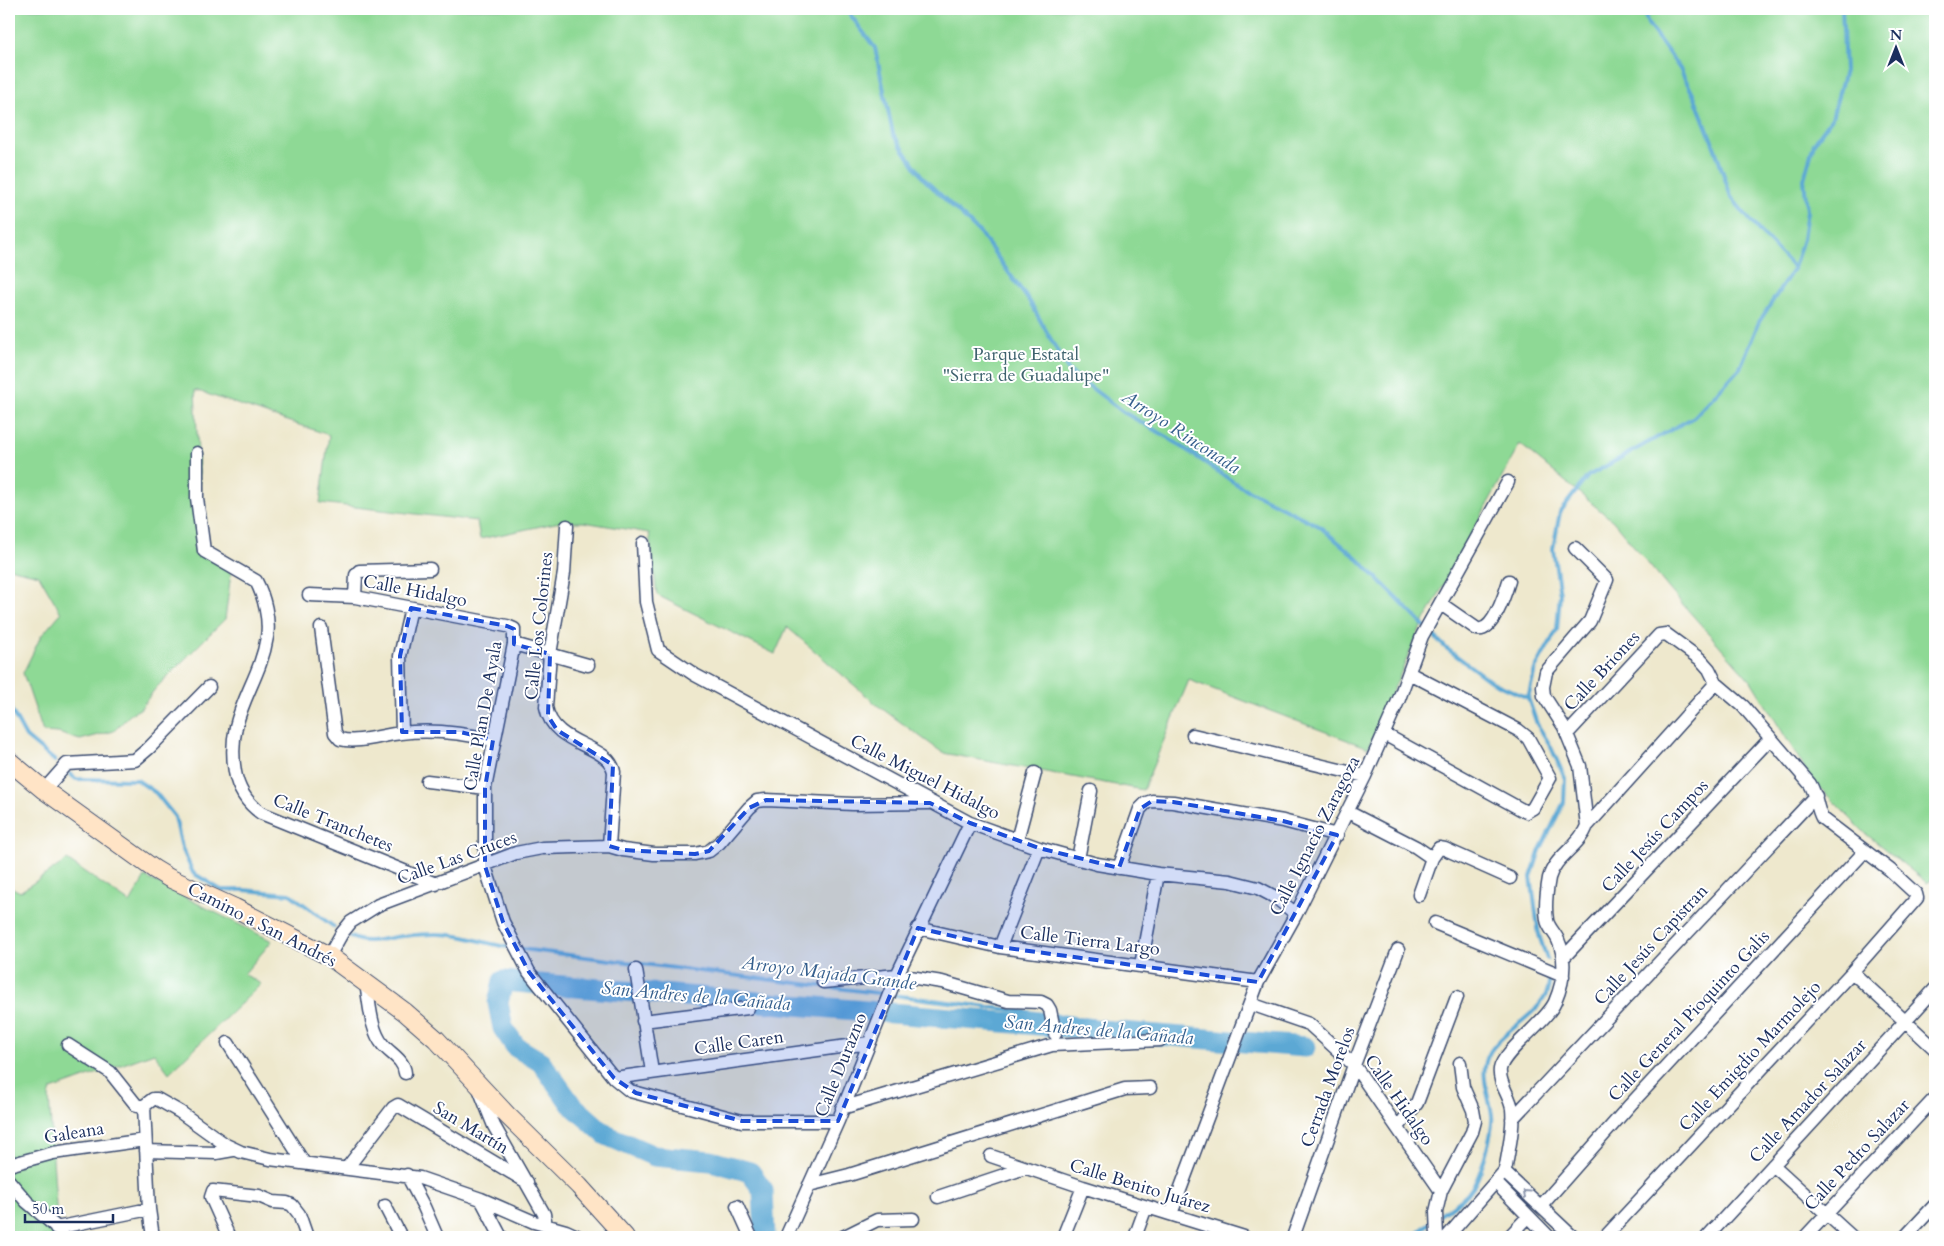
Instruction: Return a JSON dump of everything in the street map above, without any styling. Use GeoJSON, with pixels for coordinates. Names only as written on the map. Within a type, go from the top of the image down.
{"type":"FeatureCollection","features":[{"type":"Feature","properties":{"kind":"street","name":"Calle Tranchetes"},"geometry":{"type":"LineString","coordinates":[[197,453],[197,498],[204,551],[256,581],[267,622],[264,649],[240,709],[233,742],[237,781],[243,794],[260,813],[436,884]]}},
{"type":"Feature","properties":{"kind":"street","name":"Calle Ignacio Zaragoza"},"geometry":{"type":"LineString","coordinates":[[1171,1214],[1258,982],[1296,914],[1348,812],[1384,734],[1422,636],[1508,482]]}},
{"type":"Feature","properties":{"kind":"street","name":"Calle Los Colorines"},"geometry":{"type":"LineString","coordinates":[[567,526],[564,573],[550,654],[546,707],[553,726],[575,741],[608,759],[613,765],[610,846]]}},
{"type":"Feature","properties":{"kind":"street","name":"Calle Miguel Hidalgo"},"geometry":{"type":"LineString","coordinates":[[643,544],[646,602],[658,650],[695,675],[930,803],[970,822],[1039,848],[1078,859],[1120,868],[1158,874],[1216,879],[1258,888],[1275,897],[1296,914]]}},
{"type":"Feature","properties":{"kind":"street"},"geometry":{"type":"LineString","coordinates":[[1575,548],[1607,580],[1590,621],[1545,674],[1543,692],[1567,734],[1580,766],[1587,826]]}},
{"type":"Feature","properties":{"kind":"street"},"geometry":{"type":"LineString","coordinates":[[355,597],[356,575],[360,571],[430,569]]}},
{"type":"Feature","properties":{"kind":"street"},"geometry":{"type":"LineString","coordinates":[[1441,604],[1477,630],[1483,630],[1488,627],[1503,599],[1509,581]]}},
{"type":"Feature","properties":{"kind":"street","name":"Calle Hidalgo"},"geometry":{"type":"LineString","coordinates":[[308,595],[355,597],[508,626],[514,630]]}},
{"type":"Feature","properties":{"kind":"street"},"geometry":{"type":"LineString","coordinates":[[402,732],[400,656],[411,608]]}},
{"type":"Feature","properties":{"kind":"street"},"geometry":{"type":"LineString","coordinates":[[321,628],[335,733],[340,740],[350,741],[402,732],[460,732],[493,740]]}},
{"type":"Feature","properties":{"kind":"street","name":"Calle Plan De Ayala"},"geometry":{"type":"LineString","coordinates":[[514,630],[514,644],[493,740],[485,788],[485,866],[503,922],[529,972],[614,1078],[630,1091],[742,1120],[838,1121]]}},
{"type":"Feature","properties":{"kind":"street","name":"Calle Briones"},"geometry":{"type":"LineString","coordinates":[[1567,734],[1663,633],[1700,659],[1709,669],[1716,683]]}},
{"type":"Feature","properties":{"kind":"street"},"geometry":{"type":"LineString","coordinates":[[514,644],[588,665]]}},
{"type":"Feature","properties":{"kind":"street"},"geometry":{"type":"LineString","coordinates":[[1384,734],[1522,810],[1529,811],[1533,808],[1550,778],[1528,738],[1518,730],[1409,673]]}},
{"type":"Feature","properties":{"kind":"street"},"geometry":{"type":"LineString","coordinates":[[1447,1237],[1504,1172],[1509,1146],[1512,1108],[1501,1080],[1502,1065],[1554,1006],[1563,976],[1564,958],[1561,947],[1547,921],[1549,878],[1554,866],[1583,835],[1587,826],[1716,683],[1743,706],[1810,784],[1816,796],[1822,818],[1865,851]]}},
{"type":"Feature","properties":{"kind":"street"},"geometry":{"type":"LineString","coordinates":[[44,790],[67,764],[134,760],[149,748],[209,686]]}},
{"type":"Feature","properties":{"kind":"street"},"geometry":{"type":"LineString","coordinates":[[1193,735],[1365,776]]}},
{"type":"Feature","properties":{"kind":"street","name":"Calle Jesús Campos"},"geometry":{"type":"LineString","coordinates":[[1564,958],[1770,739]]}},
{"type":"Feature","properties":{"kind":"street","name":"Camino a San Andrés"},"geometry":{"type":"LineString","coordinates":[[9,761],[44,790],[108,837],[169,878],[235,908],[329,956],[405,1012],[430,1034],[507,1115],[579,1186],[625,1237]]}},
{"type":"Feature","properties":{"kind":"street"},"geometry":{"type":"LineString","coordinates":[[1016,840],[1035,773]]}},
{"type":"Feature","properties":{"kind":"street"},"geometry":{"type":"LineString","coordinates":[[427,781],[485,788]]}},
{"type":"Feature","properties":{"kind":"street"},"geometry":{"type":"LineString","coordinates":[[1078,859],[1091,791]]}},
{"type":"Feature","properties":{"kind":"street","name":"Calle Jesús Capistran"},"geometry":{"type":"LineString","coordinates":[[1512,1119],[1816,796]]}},
{"type":"Feature","properties":{"kind":"street","name":"Calle Las Cruces"},"geometry":{"type":"LineString","coordinates":[[329,956],[342,933],[361,914],[378,905],[516,853],[530,850],[610,846],[623,850],[654,854],[695,854],[709,851],[719,843],[749,808],[757,802],[766,800],[853,804],[930,803]]}},
{"type":"Feature","properties":{"kind":"street"},"geometry":{"type":"LineString","coordinates":[[1120,868],[1140,809],[1146,803],[1159,800],[1283,821],[1337,835]]}},
{"type":"Feature","properties":{"kind":"street"},"geometry":{"type":"LineString","coordinates":[[1348,812],[1416,847],[1432,858]]}},
{"type":"Feature","properties":{"kind":"street","name":"Calle Durazno"},"geometry":{"type":"LineString","coordinates":[[786,1237],[838,1121],[897,975],[970,822]]}},
{"type":"Feature","properties":{"kind":"street"},"geometry":{"type":"LineString","coordinates":[[1000,947],[1039,848]]}},
{"type":"Feature","properties":{"kind":"street"},"geometry":{"type":"LineString","coordinates":[[1419,895],[1432,858],[1438,849],[1445,849],[1510,878]]}},
{"type":"Feature","properties":{"kind":"street","name":"Calle Emigdio Marmolejo"},"geometry":{"type":"LineString","coordinates":[[1605,1237],[1852,972],[1916,899],[1917,896],[1890,870],[1865,851]]}},
{"type":"Feature","properties":{"kind":"street","name":"Calle General Pioquinto Galis"},"geometry":{"type":"LineString","coordinates":[[1541,1206],[1630,1105],[1865,851]]}},
{"type":"Feature","properties":{"kind":"street"},"geometry":{"type":"LineString","coordinates":[[1141,965],[1158,874]]}},
{"type":"Feature","properties":{"kind":"street"},"geometry":{"type":"LineString","coordinates":[[1435,923],[1563,976]]}},
{"type":"Feature","properties":{"kind":"street","name":"Calle Tierra Largo"},"geometry":{"type":"LineString","coordinates":[[918,928],[1000,947],[1258,982]]}},
{"type":"Feature","properties":{"kind":"street","name":"Cerrada Morelos"},"geometry":{"type":"LineString","coordinates":[[1293,1237],[1354,1064],[1398,950]]}},
{"type":"Feature","properties":{"kind":"street"},"geometry":{"type":"LineString","coordinates":[[636,970],[652,1072]]}},
{"type":"Feature","properties":{"kind":"street"},"geometry":{"type":"LineString","coordinates":[[1852,972],[1935,1049]]}},
{"type":"Feature","properties":{"kind":"street"},"geometry":{"type":"LineString","coordinates":[[823,982],[897,975],[942,982],[1008,1001],[1040,1002],[1050,1010],[1055,1034]]}},
{"type":"Feature","properties":{"kind":"street"},"geometry":{"type":"LineString","coordinates":[[366,984],[376,1035],[401,1063],[405,1073]]}},
{"type":"Feature","properties":{"kind":"street","name":"Calle Amador Salazar"},"geometry":{"type":"LineString","coordinates":[[1707,1237],[1935,989]]}},
{"type":"Feature","properties":{"kind":"street"},"geometry":{"type":"LineString","coordinates":[[1398,1127],[1417,1103],[1457,997]]}},
{"type":"Feature","properties":{"kind":"street","name":"Calle Hidalgo"},"geometry":{"type":"LineString","coordinates":[[1251,1004],[1309,1024],[1354,1064],[1441,1191]]}},
{"type":"Feature","properties":{"kind":"street"},"geometry":{"type":"LineString","coordinates":[[643,1021],[748,1008]]}},
{"type":"Feature","properties":{"kind":"street"},"geometry":{"type":"LineString","coordinates":[[842,1108],[1052,1045],[1160,1040]]}},
{"type":"Feature","properties":{"kind":"street"},"geometry":{"type":"LineString","coordinates":[[228,1043],[304,1163]]}},
{"type":"Feature","properties":{"kind":"street","name":"Calle Caren"},"geometry":{"type":"LineString","coordinates":[[614,1078],[869,1044]]}},
{"type":"Feature","properties":{"kind":"street"},"geometry":{"type":"LineString","coordinates":[[68,1045],[110,1072],[137,1106],[144,1106],[157,1098],[233,1150],[270,1159],[420,1178],[481,1199],[534,1222],[547,1231],[579,1237]]}},
{"type":"Feature","properties":{"kind":"street"},"geometry":{"type":"LineString","coordinates":[[1437,1237],[1436,1212],[1441,1191],[1472,1132],[1475,1121],[1473,1110],[1463,1086],[1460,1063]]}},
{"type":"Feature","properties":{"kind":"street"},"geometry":{"type":"LineString","coordinates":[[477,1084],[494,1126],[544,1214],[547,1231]]}},
{"type":"Feature","properties":{"kind":"street"},"geometry":{"type":"LineString","coordinates":[[809,1186],[1125,1089],[1150,1088]]}},
{"type":"Feature","properties":{"kind":"street","name":"Calle Pedro Salazar"},"geometry":{"type":"LineString","coordinates":[[1805,1237],[1935,1098]]}},
{"type":"Feature","properties":{"kind":"street"},"geometry":{"type":"LineString","coordinates":[[144,1106],[152,1237]]}},
{"type":"Feature","properties":{"kind":"street","name":"San Martín"},"geometry":{"type":"LineString","coordinates":[[347,1168],[393,1108],[397,1106],[526,1182]]}},
{"type":"Feature","properties":{"kind":"street","name":"Galeana"},"geometry":{"type":"LineString","coordinates":[[9,1165],[53,1153],[146,1146],[216,1153],[233,1150]]}},
{"type":"Feature","properties":{"kind":"street","name":"Calle Benito Juárez"},"geometry":{"type":"LineString","coordinates":[[991,1156],[1244,1237]]}},
{"type":"Feature","properties":{"kind":"street"},"geometry":{"type":"LineString","coordinates":[[1773,1165],[1852,1237]]}},
{"type":"Feature","properties":{"kind":"street"},"geometry":{"type":"LineString","coordinates":[[938,1198],[1025,1168]]}},
{"type":"Feature","properties":{"kind":"street"},"geometry":{"type":"LineString","coordinates":[[1504,1172],[1573,1237]]}},
{"type":"Feature","properties":{"kind":"street"},"geometry":{"type":"LineString","coordinates":[[408,1175],[437,1237]]}},
{"type":"Feature","properties":{"kind":"street"},"geometry":{"type":"LineString","coordinates":[[9,1181],[27,1202],[68,1237]]}},
{"type":"Feature","properties":{"kind":"street"},"geometry":{"type":"LineString","coordinates":[[1496,1183],[1549,1237]]}},
{"type":"Feature","properties":{"kind":"street"},"geometry":{"type":"LineString","coordinates":[[1063,1237],[1083,1187]]}},
{"type":"Feature","properties":{"kind":"street"},"geometry":{"type":"LineString","coordinates":[[229,1237],[210,1198],[213,1191],[259,1196],[273,1202],[292,1205],[299,1214],[308,1237]]}},
{"type":"Feature","properties":{"kind":"street"},"geometry":{"type":"LineString","coordinates":[[481,1199],[501,1237]]}},
{"type":"Feature","properties":{"kind":"street"},"geometry":{"type":"LineString","coordinates":[[1905,1237],[1935,1205]]}},
{"type":"Feature","properties":{"kind":"street"},"geometry":{"type":"LineString","coordinates":[[385,1206],[401,1237]]}},
{"type":"Feature","properties":{"kind":"street"},"geometry":{"type":"LineString","coordinates":[[737,1206],[751,1237]]}},
{"type":"Feature","properties":{"kind":"street"},"geometry":{"type":"LineString","coordinates":[[1135,1237],[1146,1207]]}},
{"type":"Feature","properties":{"kind":"street"},"geometry":{"type":"LineString","coordinates":[[56,1228],[149,1210]]}},
{"type":"Feature","properties":{"kind":"street"},"geometry":{"type":"LineString","coordinates":[[1509,1237],[1528,1217]]}},
{"type":"Feature","properties":{"kind":"street"},"geometry":{"type":"LineString","coordinates":[[843,1237],[876,1220],[913,1218]]}},
{"type":"Feature","properties":{"kind":"highlighted area"},"geometry":{"type":"Polygon","coordinates":[[[411,608],[507,626],[514,629],[514,644],[550,654],[548,716],[557,730],[613,765],[609,846],[623,850],[695,854],[709,851],[749,808],[766,800],[930,803],[970,823],[1039,848],[1119,868],[1140,809],[1152,801],[1173,802],[1283,821],[1337,835],[1258,982],[1000,947],[918,928],[838,1121],[742,1121],[636,1093],[614,1078],[529,972],[503,922],[485,866],[485,788],[493,740],[460,732],[402,732],[400,656],[411,608]]]}},
{"type":"Feature","properties":{"kind":"green space","name":"Parque Estatal \"Sierra de Guadalupe\""},"geometry":{"type":"Polygon","coordinates":[[[9,9],[1935,9],[1935,883],[1932,880],[1927,883],[1866,834],[1812,780],[1751,681],[1670,590],[1613,521],[1520,444],[1419,631],[1368,748],[1189,680],[1143,790],[943,753],[877,705],[787,627],[775,654],[657,595],[649,533],[584,522],[560,522],[480,539],[477,521],[320,503],[329,435],[195,390],[202,539],[231,573],[225,619],[155,689],[140,709],[132,713],[114,731],[80,740],[58,733],[43,732],[23,673],[41,636],[61,613],[39,575],[9,568],[9,9]]]}},
{"type":"Feature","properties":{"kind":"green space"},"geometry":{"type":"Polygon","coordinates":[[[67,860],[130,903],[145,877],[272,941],[244,974],[261,984],[169,1073],[154,1053],[51,1090],[49,1096],[58,1236],[60,1237],[9,1237],[9,886],[20,892],[67,860]]]}},
{"type":"Feature","properties":{"kind":"waterway","name":"Arroyo Rinconada"},"geometry":{"type":"LineString","coordinates":[[846,9],[875,48],[893,134],[923,178],[980,233],[1030,302],[1068,370],[1123,412],[1169,438],[1238,485],[1319,526],[1356,557],[1446,648],[1490,681],[1528,698]]}},
{"type":"Feature","properties":{"kind":"waterway","name":"Arroyo Rinconada"},"geometry":{"type":"LineString","coordinates":[[1643,9],[1648,24],[1680,69],[1695,98],[1731,197],[1759,231],[1794,268]]}},
{"type":"Feature","properties":{"kind":"waterway","name":"Arroyo Rinconada"},"geometry":{"type":"LineString","coordinates":[[1547,959],[1539,935],[1531,877],[1540,850],[1564,802],[1565,778],[1550,745],[1537,724],[1528,698],[1535,669],[1557,630],[1560,594],[1553,549],[1560,512],[1588,476],[1694,417],[1740,368],[1759,322],[1794,268],[1803,239],[1807,211],[1804,179],[1814,143],[1832,118],[1845,71],[1842,9]]}},
{"type":"Feature","properties":{"kind":"waterway","name":"Arroyo Majada Grande"},"geometry":{"type":"LineString","coordinates":[[9,595],[9,600]]}},
{"type":"Feature","properties":{"kind":"waterway","name":"Arroyo Majada Grande"},"geometry":{"type":"LineString","coordinates":[[9,706],[26,737],[55,761]]}},
{"type":"Feature","properties":{"kind":"waterway","name":"Arroyo Majada Grande"},"geometry":{"type":"LineString","coordinates":[[70,774],[76,779],[137,780],[156,793],[175,817],[182,848],[193,873],[221,890],[290,894],[334,927]]}},
{"type":"Feature","properties":{"kind":"waterway","name":"Arroyo Majada Grande"},"geometry":{"type":"LineString","coordinates":[[351,937],[357,940],[370,941],[412,935],[444,934],[514,948]]}},
{"type":"Feature","properties":{"kind":"waterway","name":"Arroyo Majada Grande"},"geometry":{"type":"LineString","coordinates":[[521,949],[821,986]]}},
{"type":"Feature","properties":{"kind":"waterway","name":"Arroyo Rinconada"},"geometry":{"type":"LineString","coordinates":[[1440,1215],[1466,1196],[1476,1182],[1483,1164],[1492,1122],[1485,1083],[1485,1067],[1490,1052],[1505,1035],[1543,1001],[1548,991],[1549,980]]}},
{"type":"Feature","properties":{"kind":"waterway","name":"San Andres de la Cañada"},"geometry":{"type":"LineString","coordinates":[[765,1237],[763,1190],[750,1172],[711,1161],[654,1156],[606,1135],[571,1104],[541,1062],[516,1047],[503,1028],[498,1003],[503,981],[1305,1047]]}},
{"type":"Feature","properties":{"kind":"waterway","name":"Arroyo Majada Grande"},"geometry":{"type":"LineString","coordinates":[[828,987],[886,994]]}},
{"type":"Feature","properties":{"kind":"waterway","name":"Arroyo Majada Grande"},"geometry":{"type":"LineString","coordinates":[[893,995],[1305,1047]]}},
{"type":"Feature","properties":{"kind":"waterway","name":"Arroyo Rinconada"},"geometry":{"type":"LineString","coordinates":[[1413,1237],[1434,1219]]}}]}
